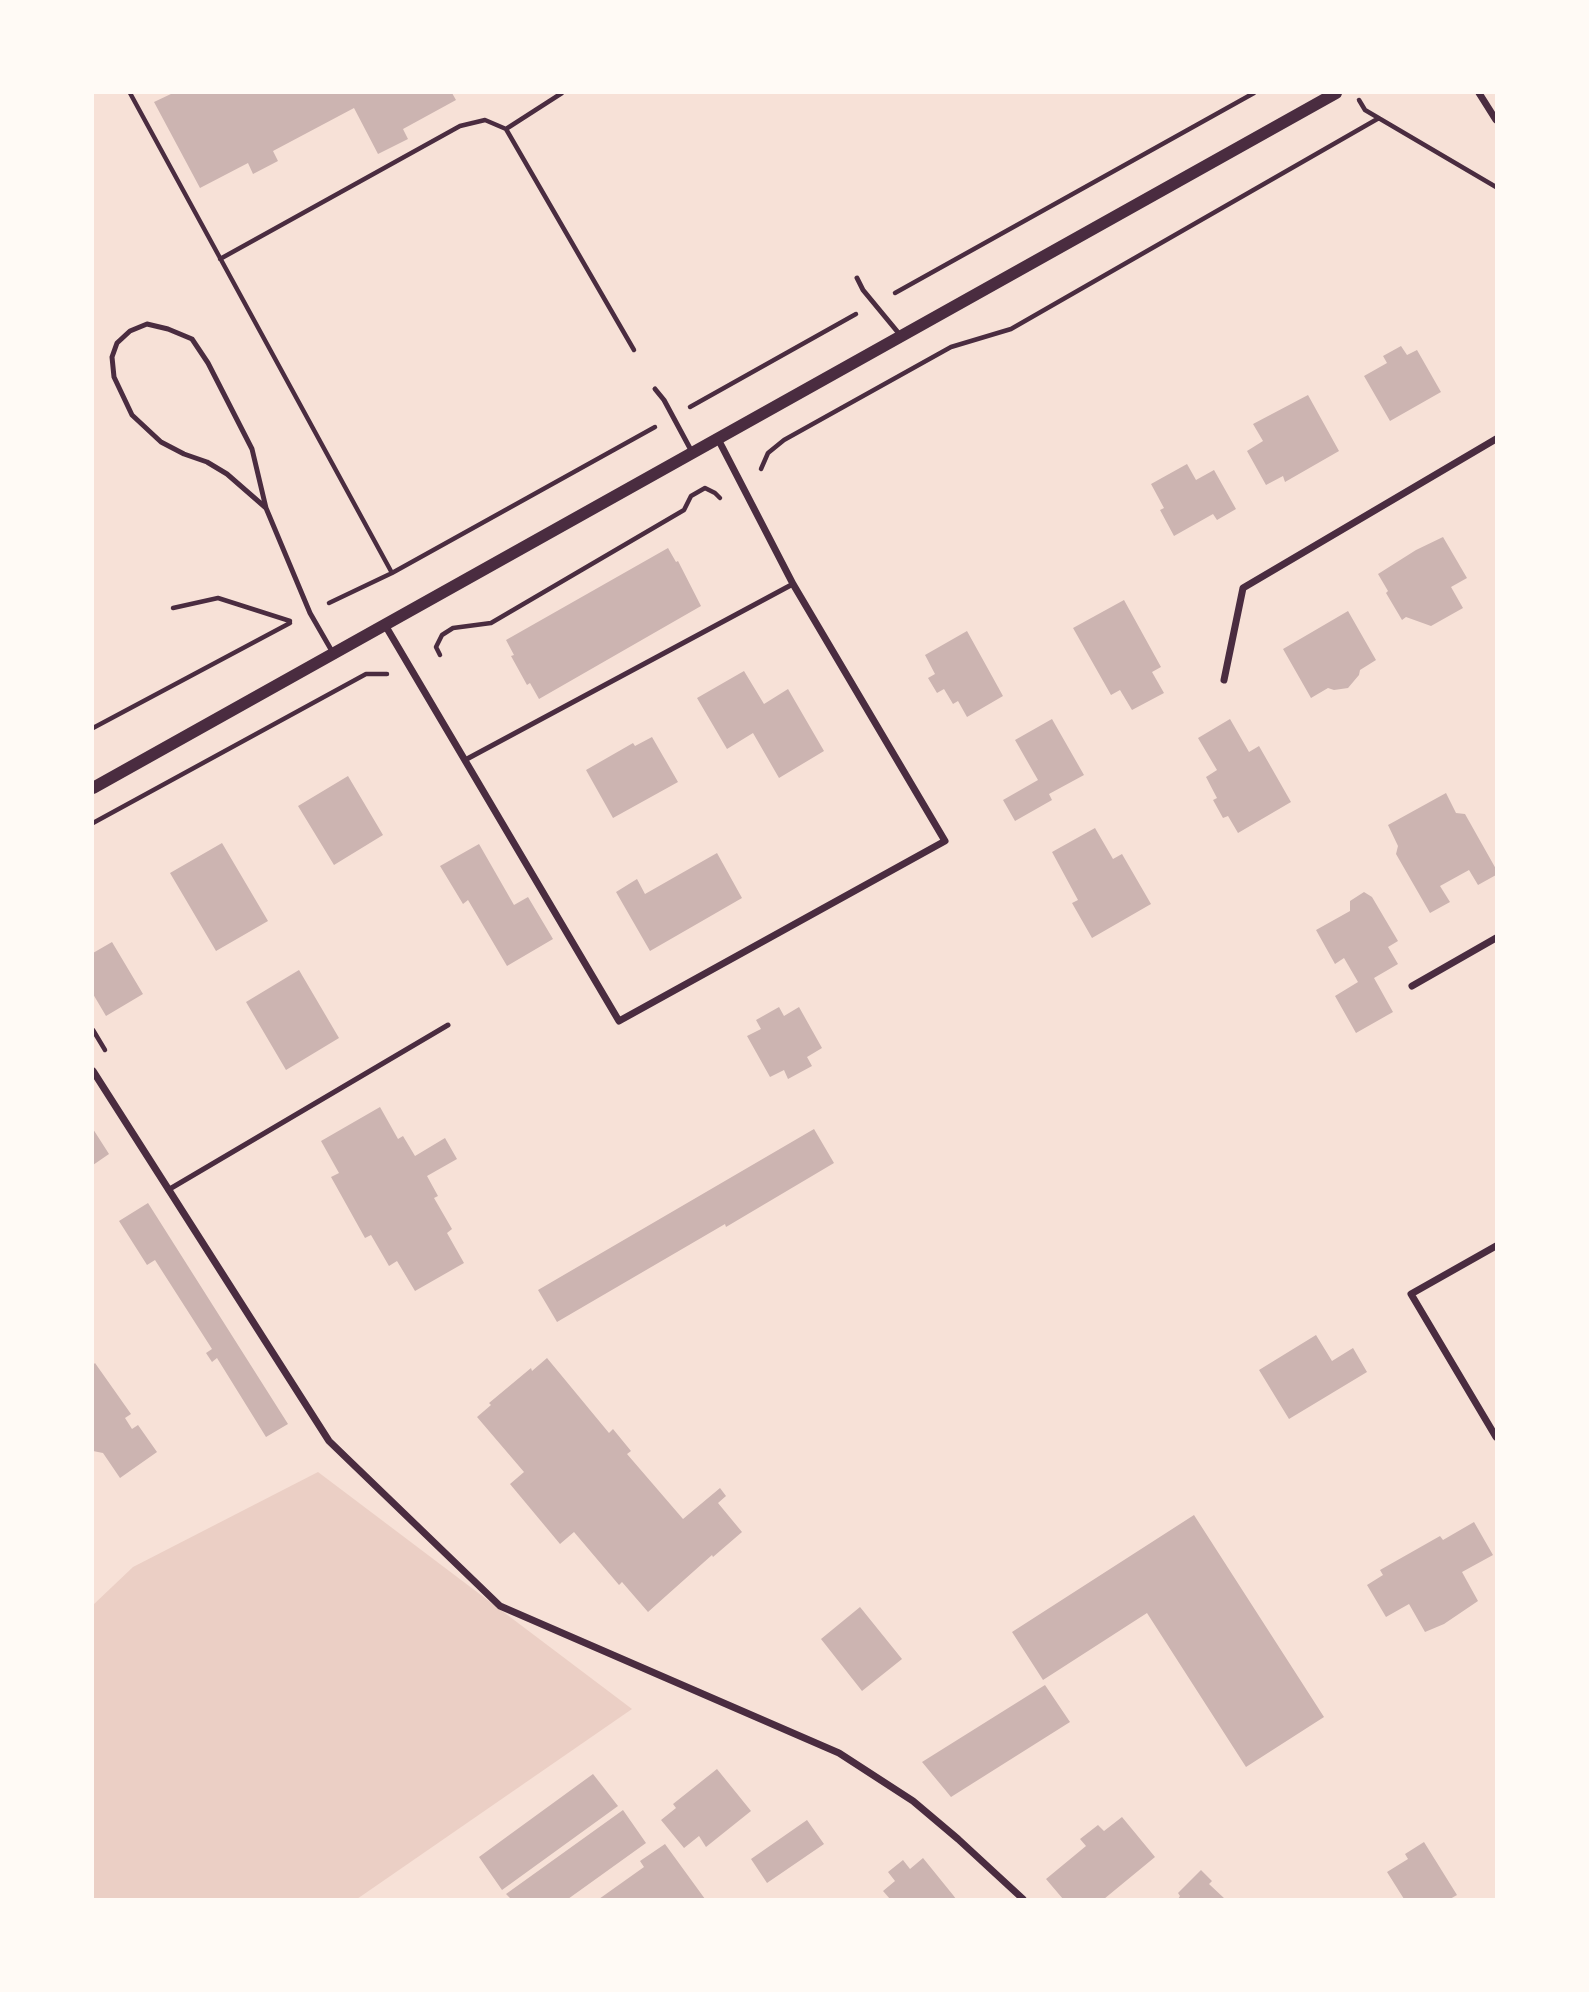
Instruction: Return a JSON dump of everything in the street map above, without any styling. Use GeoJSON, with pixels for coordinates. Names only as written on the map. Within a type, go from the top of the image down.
{"type":"FeatureCollection","features":[{"type":"Feature","properties":{"kind":"street"},"geometry":{"type":"LineString","coordinates":[[93,788],[1336,93]]}},
{"type":"Feature","properties":{"kind":"street"},"geometry":{"type":"LineString","coordinates":[[1479,93],[1496,120]]}},
{"type":"Feature","properties":{"kind":"street"},"geometry":{"type":"LineString","coordinates":[[385,625],[620,1021],[945,841],[793,584],[718,439]]}},
{"type":"Feature","properties":{"kind":"street"},"geometry":{"type":"LineString","coordinates":[[1224,680],[1243,588],[1496,439]]}},
{"type":"Feature","properties":{"kind":"street"},"geometry":{"type":"LineString","coordinates":[[1412,986],[1496,938]]}},
{"type":"Feature","properties":{"kind":"street"},"geometry":{"type":"LineString","coordinates":[[93,1071],[329,1441],[500,1606],[839,1753],[913,1801],[1023,1899]]}},
{"type":"Feature","properties":{"kind":"street"},"geometry":{"type":"LineString","coordinates":[[1496,1246],[1411,1294],[1496,1437]]}},
{"type":"Feature","properties":{"kind":"lane"},"geometry":{"type":"LineString","coordinates":[[857,278],[901,336]]}},
{"type":"Feature","properties":{"kind":"lane"},"geometry":{"type":"LineString","coordinates":[[266,508],[227,474],[207,461],[184,454],[161,442],[132,415],[114,377],[112,356],[117,343],[130,331],[147,324],[169,329],[191,340],[208,363],[252,449],[266,508],[310,613],[333,653]]}},
{"type":"Feature","properties":{"kind":"lane"},"geometry":{"type":"LineString","coordinates":[[655,389],[692,453]]}},
{"type":"Feature","properties":{"kind":"lane"},"geometry":{"type":"LineString","coordinates":[[465,760],[793,584]]}},
{"type":"Feature","properties":{"kind":"lane"},"geometry":{"type":"LineString","coordinates":[[168,1189],[448,1025]]}},
{"type":"Feature","properties":{"kind":"path"},"geometry":{"type":"LineString","coordinates":[[506,129],[562,93]]}},
{"type":"Feature","properties":{"kind":"path"},"geometry":{"type":"LineString","coordinates":[[392,573],[1254,93]]}},
{"type":"Feature","properties":{"kind":"path"},"geometry":{"type":"LineString","coordinates":[[1355,93],[1365,110],[1496,187]]}},
{"type":"Feature","properties":{"kind":"path"},"geometry":{"type":"LineString","coordinates":[[761,474],[761,466],[768,453],[783,440],[951,347],[1011,329],[1379,118]]}},
{"type":"Feature","properties":{"kind":"path"},"geometry":{"type":"LineString","coordinates":[[220,258],[460,127],[485,120],[506,129],[634,350]]}},
{"type":"Feature","properties":{"kind":"path"},"geometry":{"type":"LineString","coordinates":[[440,655],[436,647],[442,635],[453,628],[491,623],[684,510],[691,496],[705,488],[715,493],[727,506]]}},
{"type":"Feature","properties":{"kind":"path"},"geometry":{"type":"LineString","coordinates":[[173,608],[218,598],[293,622]]}},
{"type":"Feature","properties":{"kind":"path"},"geometry":{"type":"LineString","coordinates":[[93,823],[366,674],[388,674],[396,681]]}},
{"type":"Feature","properties":{"kind":"shaded area"},"geometry":{"type":"Polygon","coordinates":[[[318,1472],[632,1709],[357,1899],[93,1899],[93,1605],[133,1567],[318,1472]]]}},
{"type":"Feature","properties":{"kind":"building"},"geometry":{"type":"Polygon","coordinates":[[[173,93],[452,93],[456,100],[403,129],[408,139],[378,154],[354,108],[273,151],[278,161],[253,174],[248,163],[200,188],[154,102],[173,93]]]}},
{"type":"Feature","properties":{"kind":"building"},"geometry":{"type":"Polygon","coordinates":[[[1401,346],[1407,355],[1417,350],[1441,392],[1390,421],[1364,376],[1387,363],[1383,356],[1401,346]]]}},
{"type":"Feature","properties":{"kind":"building"},"geometry":{"type":"Polygon","coordinates":[[[1308,395],[1339,451],[1285,482],[1283,476],[1266,485],[1247,451],[1263,441],[1253,424],[1308,395]]]}},
{"type":"Feature","properties":{"kind":"building"},"geometry":{"type":"Polygon","coordinates":[[[1187,464],[1196,480],[1214,470],[1236,509],[1217,520],[1213,514],[1174,536],[1160,510],[1164,508],[1151,484],[1187,464]]]}},
{"type":"Feature","properties":{"kind":"building"},"geometry":{"type":"Polygon","coordinates":[[[1443,537],[1467,578],[1451,587],[1463,608],[1431,626],[1406,617],[1402,620],[1378,574],[1443,537]]]}},
{"type":"Feature","properties":{"kind":"building"},"geometry":{"type":"Polygon","coordinates":[[[668,548],[676,562],[678,561],[701,606],[539,699],[530,683],[527,685],[511,656],[514,655],[506,640],[668,548]]]}},
{"type":"Feature","properties":{"kind":"building"},"geometry":{"type":"Polygon","coordinates":[[[1124,600],[1161,667],[1152,672],[1164,693],[1132,710],[1120,690],[1111,695],[1073,628],[1124,600]]]}},
{"type":"Feature","properties":{"kind":"building"},"geometry":{"type":"Polygon","coordinates":[[[1348,611],[1376,660],[1360,670],[1348,688],[1328,688],[1311,698],[1283,649],[1348,611]]]}},
{"type":"Feature","properties":{"kind":"building"},"geometry":{"type":"Polygon","coordinates":[[[967,631],[1003,696],[967,717],[958,701],[953,704],[944,689],[937,693],[928,678],[935,674],[925,655],[967,631]]]}},
{"type":"Feature","properties":{"kind":"building"},"geometry":{"type":"Polygon","coordinates":[[[744,671],[764,704],[788,689],[824,751],[779,778],[753,733],[727,749],[697,698],[744,671]]]}},
{"type":"Feature","properties":{"kind":"building"},"geometry":{"type":"Polygon","coordinates":[[[1052,719],[1084,775],[1049,794],[1052,800],[1015,821],[1003,800],[1038,780],[1015,740],[1052,719]]]}},
{"type":"Feature","properties":{"kind":"building"},"geometry":{"type":"Polygon","coordinates":[[[1230,719],[1249,752],[1259,746],[1291,802],[1238,833],[1228,816],[1223,818],[1213,800],[1217,798],[1206,777],[1217,770],[1198,738],[1230,719]]]}},
{"type":"Feature","properties":{"kind":"building"},"geometry":{"type":"Polygon","coordinates":[[[652,737],[678,782],[613,818],[586,770],[633,743],[635,746],[652,737]]]}},
{"type":"Feature","properties":{"kind":"building"},"geometry":{"type":"Polygon","coordinates":[[[348,776],[383,835],[334,865],[298,806],[348,776]]]}},
{"type":"Feature","properties":{"kind":"building"},"geometry":{"type":"Polygon","coordinates":[[[1446,793],[1456,813],[1465,814],[1496,869],[1496,875],[1478,885],[1469,870],[1440,886],[1450,902],[1430,913],[1396,854],[1398,846],[1388,825],[1446,793]]]}},
{"type":"Feature","properties":{"kind":"building"},"geometry":{"type":"Polygon","coordinates":[[[1095,828],[1113,859],[1122,854],[1151,904],[1092,938],[1072,903],[1078,900],[1052,852],[1095,828]]]}},
{"type":"Feature","properties":{"kind":"building"},"geometry":{"type":"Polygon","coordinates":[[[222,843],[268,921],[216,951],[170,873],[222,843]]]}},
{"type":"Feature","properties":{"kind":"building"},"geometry":{"type":"Polygon","coordinates":[[[479,844],[514,905],[528,897],[553,939],[507,966],[468,900],[463,904],[440,866],[479,844]]]}},
{"type":"Feature","properties":{"kind":"building"},"geometry":{"type":"Polygon","coordinates":[[[717,853],[742,898],[650,951],[616,892],[637,879],[645,894],[717,853]]]}},
{"type":"Feature","properties":{"kind":"building"},"geometry":{"type":"Polygon","coordinates":[[[1364,892],[1372,897],[1398,941],[1388,947],[1398,964],[1374,978],[1393,1012],[1356,1033],[1335,996],[1358,982],[1344,958],[1335,964],[1316,930],[1350,911],[1350,901],[1364,892]]]}},
{"type":"Feature","properties":{"kind":"building"},"geometry":{"type":"Polygon","coordinates":[[[112,942],[143,994],[106,1016],[93,994],[93,953],[112,942]]]}},
{"type":"Feature","properties":{"kind":"building"},"geometry":{"type":"Polygon","coordinates":[[[299,970],[339,1038],[286,1070],[246,1002],[299,970]]]}},
{"type":"Feature","properties":{"kind":"building"},"geometry":{"type":"Polygon","coordinates":[[[779,1007],[784,1016],[799,1007],[822,1048],[807,1057],[812,1066],[788,1079],[784,1070],[770,1077],[747,1036],[761,1029],[756,1020],[779,1007]]]}},
{"type":"Feature","properties":{"kind":"building"},"geometry":{"type":"Polygon","coordinates":[[[380,1107],[398,1139],[403,1136],[415,1156],[445,1138],[457,1159],[427,1176],[438,1196],[434,1198],[452,1229],[447,1233],[464,1263],[415,1291],[397,1261],[389,1266],[371,1235],[365,1238],[331,1177],[339,1173],[321,1141],[380,1107]]]}},
{"type":"Feature","properties":{"kind":"building"},"geometry":{"type":"Polygon","coordinates":[[[93,1129],[109,1154],[93,1165],[93,1129]]]}},
{"type":"Feature","properties":{"kind":"building"},"geometry":{"type":"Polygon","coordinates":[[[814,1129],[834,1163],[557,1322],[538,1290],[814,1129]]]}},
{"type":"Feature","properties":{"kind":"building"},"geometry":{"type":"Polygon","coordinates":[[[148,1203],[288,1424],[266,1437],[217,1358],[212,1362],[206,1353],[212,1349],[155,1260],[147,1265],[119,1221],[148,1203]]]}},
{"type":"Feature","properties":{"kind":"building"},"geometry":{"type":"Polygon","coordinates":[[[1316,1335],[1332,1361],[1353,1348],[1367,1372],[1289,1419],[1259,1370],[1316,1335]]]}},
{"type":"Feature","properties":{"kind":"building"},"geometry":{"type":"Polygon","coordinates":[[[547,1358],[609,1433],[613,1429],[631,1451],[627,1454],[683,1519],[720,1488],[726,1496],[718,1503],[742,1532],[648,1612],[622,1582],[619,1585],[574,1532],[560,1544],[510,1484],[524,1472],[477,1417],[491,1405],[489,1403],[547,1358]]]}},
{"type":"Feature","properties":{"kind":"building"},"geometry":{"type":"Polygon","coordinates":[[[95,1363],[131,1414],[125,1418],[132,1429],[138,1425],[157,1452],[120,1478],[103,1453],[93,1451],[95,1363]]]}},
{"type":"Feature","properties":{"kind":"building"},"geometry":{"type":"Polygon","coordinates":[[[1194,1515],[1324,1717],[1246,1767],[1147,1613],[1043,1680],[1012,1632],[1194,1515]]]}},
{"type":"Feature","properties":{"kind":"building"},"geometry":{"type":"Polygon","coordinates":[[[1474,1522],[1493,1555],[1462,1572],[1478,1601],[1444,1624],[1425,1632],[1409,1604],[1386,1617],[1367,1585],[1383,1575],[1380,1570],[1440,1536],[1443,1540],[1474,1522]]]}},
{"type":"Feature","properties":{"kind":"building"},"geometry":{"type":"Polygon","coordinates":[[[860,1607],[902,1659],[862,1691],[821,1639],[860,1607]]]}},
{"type":"Feature","properties":{"kind":"building"},"geometry":{"type":"Polygon","coordinates":[[[1045,1685],[1070,1722],[951,1797],[922,1762],[1045,1685]]]}},
{"type":"Feature","properties":{"kind":"building"},"geometry":{"type":"Polygon","coordinates":[[[717,1769],[751,1811],[706,1847],[699,1836],[684,1848],[661,1820],[676,1808],[673,1804],[717,1769]]]}},
{"type":"Feature","properties":{"kind":"building"},"geometry":{"type":"Polygon","coordinates":[[[593,1774],[618,1806],[502,1890],[479,1857],[593,1774]]]}},
{"type":"Feature","properties":{"kind":"building"},"geometry":{"type":"Polygon","coordinates":[[[623,1810],[646,1843],[568,1899],[511,1899],[506,1894],[623,1810]]]}},
{"type":"Feature","properties":{"kind":"building"},"geometry":{"type":"Polygon","coordinates":[[[1122,1817],[1155,1857],[1104,1899],[1063,1899],[1046,1879],[1086,1846],[1080,1839],[1098,1825],[1104,1831],[1122,1817]]]}},
{"type":"Feature","properties":{"kind":"building"},"geometry":{"type":"Polygon","coordinates":[[[807,1820],[824,1844],[767,1883],[751,1859],[807,1820]]]}},
{"type":"Feature","properties":{"kind":"building"},"geometry":{"type":"Polygon","coordinates":[[[1424,1842],[1457,1895],[1450,1899],[1404,1899],[1387,1872],[1408,1859],[1405,1854],[1424,1842]]]}},
{"type":"Feature","properties":{"kind":"building"},"geometry":{"type":"Polygon","coordinates":[[[665,1844],[705,1899],[599,1899],[644,1867],[640,1861],[665,1844]]]}},
{"type":"Feature","properties":{"kind":"building"},"geometry":{"type":"Polygon","coordinates":[[[923,1858],[956,1899],[890,1899],[883,1891],[895,1881],[888,1872],[903,1860],[910,1869],[923,1858]]]}},
{"type":"Feature","properties":{"kind":"building"},"geometry":{"type":"Polygon","coordinates":[[[1201,1870],[1212,1881],[1209,1884],[1225,1899],[1178,1899],[1178,1893],[1201,1870]]]}}]}
